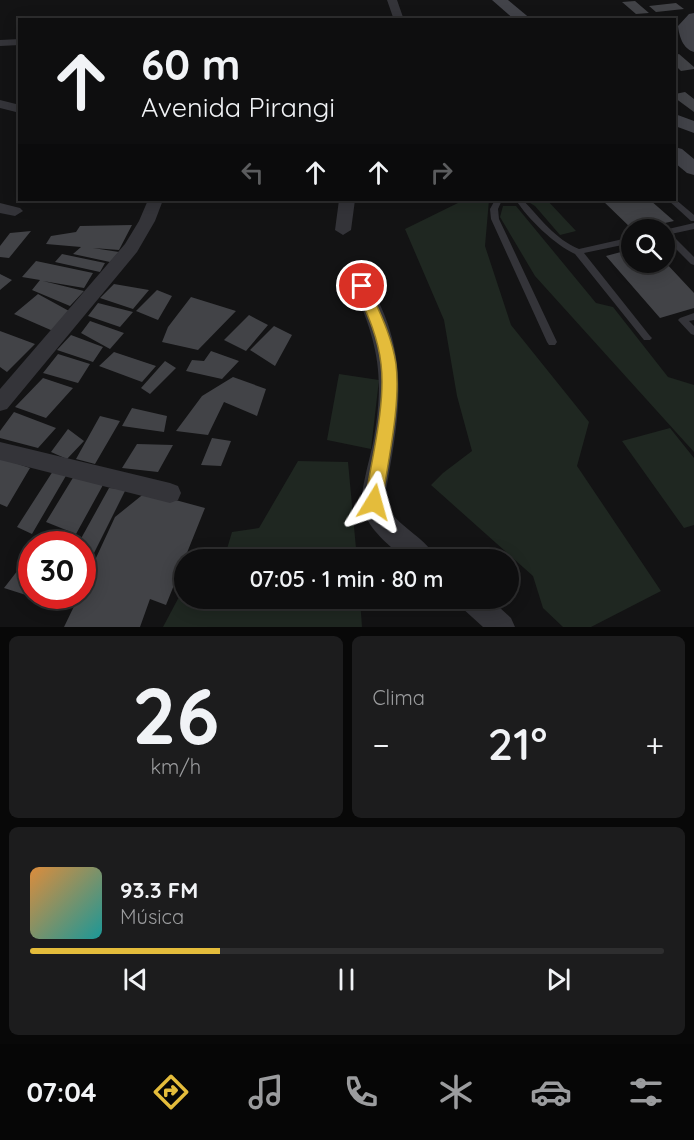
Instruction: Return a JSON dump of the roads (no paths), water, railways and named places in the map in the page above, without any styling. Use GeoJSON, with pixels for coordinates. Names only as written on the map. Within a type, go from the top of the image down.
{"type":"FeatureCollection","features":[{"type":"Feature","properties":{"kind":"main road"},"geometry":{"type":"LineString","coordinates":[[499,0],[522,18]]}},
{"type":"Feature","properties":{"kind":"main road"},"geometry":{"type":"LineString","coordinates":[[694,17],[686,26],[687,35],[694,47]]}},
{"type":"Feature","properties":{"kind":"main road"},"geometry":{"type":"LineString","coordinates":[[676,120],[694,127]]}},
{"type":"Feature","properties":{"kind":"main road"},"geometry":{"type":"LineString","coordinates":[[676,154],[694,169]]}},
{"type":"Feature","properties":{"kind":"street"},"geometry":{"type":"LineString","coordinates":[[392,0],[398,18]]}},
{"type":"Feature","properties":{"kind":"street"},"geometry":{"type":"LineString","coordinates":[[0,43],[18,42]]}},
{"type":"Feature","properties":{"kind":"street"},"geometry":{"type":"LineString","coordinates":[[0,104],[18,108]]}},
{"type":"Feature","properties":{"kind":"street"},"geometry":{"type":"LineString","coordinates":[[0,403],[131,248],[147,221],[155,201]]}},
{"type":"Feature","properties":{"kind":"street"},"geometry":{"type":"LineString","coordinates":[[343,230],[347,201]]}},
{"type":"Feature","properties":{"kind":"street"},"geometry":{"type":"LineString","coordinates":[[362,286],[384,338],[389,365],[389,396],[374,502],[375,511],[387,526],[413,549]]}},
{"type":"Feature","properties":{"kind":"street"},"geometry":{"type":"LineString","coordinates":[[0,450],[170,493]]}},
{"type":"Feature","properties":{"kind":"street"},"geometry":{"type":"LineString","coordinates":[[482,609],[502,627]]}},
{"type":"Feature","properties":{"kind":"lane"},"geometry":{"type":"LineString","coordinates":[[498,201],[494,209],[495,219],[552,342]]}},
{"type":"Feature","properties":{"kind":"lane"},"geometry":{"type":"LineString","coordinates":[[520,201],[560,243],[578,252],[647,338]]}},
{"type":"Feature","properties":{"kind":"lane"},"geometry":{"type":"LineString","coordinates":[[673,201],[694,219]]}},
{"type":"Feature","properties":{"kind":"lane"},"geometry":{"type":"LineString","coordinates":[[675,231],[694,226]]}},
{"type":"Feature","properties":{"kind":"lane"},"geometry":{"type":"LineString","coordinates":[[578,252],[621,242]]}},
{"type":"Feature","properties":{"kind":"lane"},"geometry":{"type":"LineString","coordinates":[[675,243],[694,262]]}},
{"type":"Feature","properties":{"kind":"lane"},"geometry":{"type":"LineString","coordinates":[[694,316],[683,320],[694,332]]}}]}
